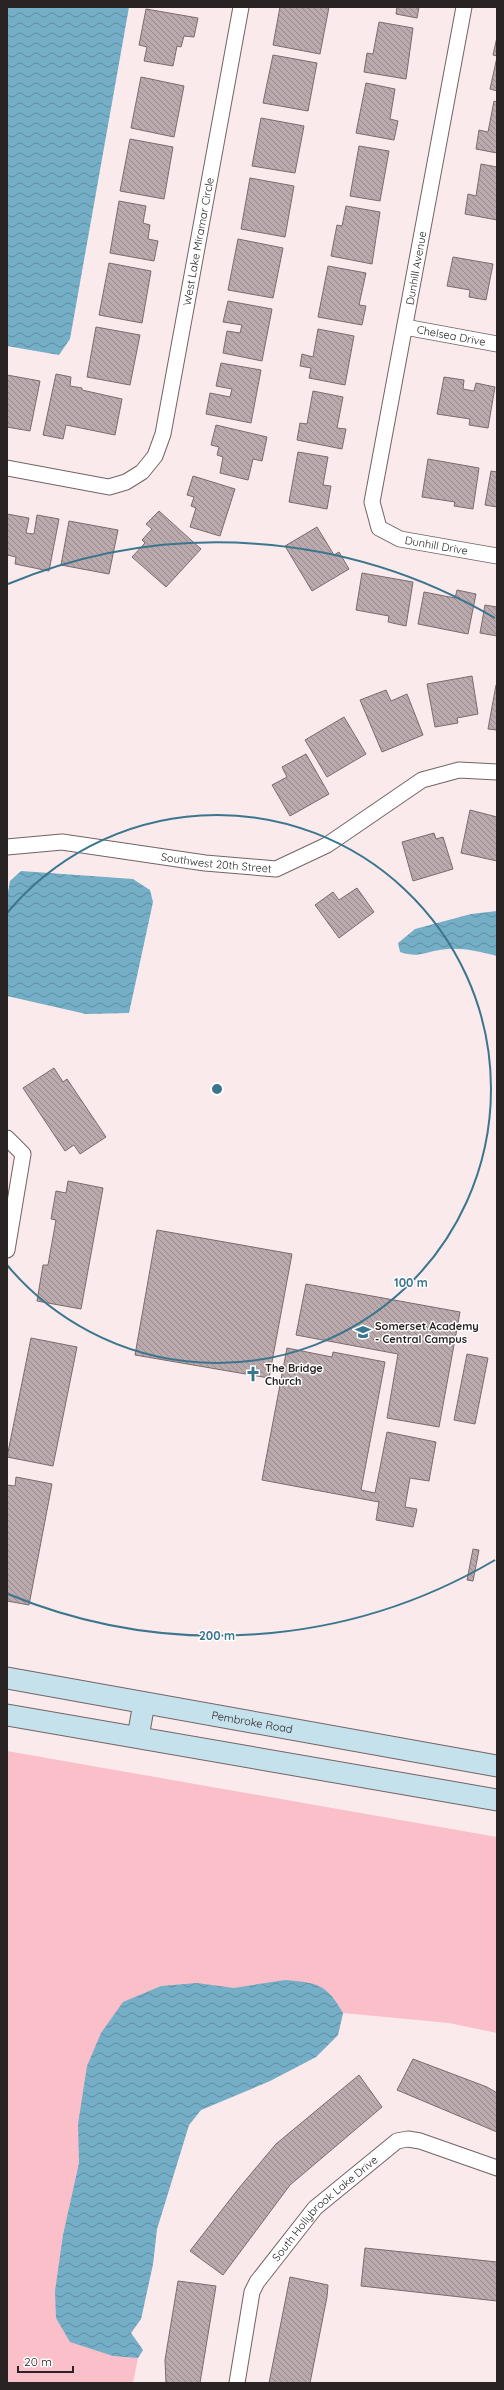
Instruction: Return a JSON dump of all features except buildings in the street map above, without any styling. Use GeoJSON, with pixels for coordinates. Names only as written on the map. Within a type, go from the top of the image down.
{"type":"FeatureCollection","features":[{"type":"Feature","properties":{"kind":"main road","name":"Pembroke Road"},"geometry":{"type":"LineString","coordinates":[[7,1678],[497,1766]]}},
{"type":"Feature","properties":{"kind":"main road"},"geometry":{"type":"LineString","coordinates":[[138,1737],[144,1703]]}},
{"type":"Feature","properties":{"kind":"main road"},"geometry":{"type":"LineString","coordinates":[[7,1715],[497,1800]]}},
{"type":"Feature","properties":{"kind":"street","name":"West Lake Miramar Circle"},"geometry":{"type":"LineString","coordinates":[[7,468],[109,486],[126,482],[142,472],[155,456],[163,434],[241,7]]}},
{"type":"Feature","properties":{"kind":"street","name":"Dunhill Avenue"},"geometry":{"type":"LineString","coordinates":[[379,528],[372,502],[464,7]]}},
{"type":"Feature","properties":{"kind":"street","name":"Chelsea Drive"},"geometry":{"type":"LineString","coordinates":[[405,327],[497,344]]}},
{"type":"Feature","properties":{"kind":"street","name":"Dunhill Drive"},"geometry":{"type":"LineString","coordinates":[[379,528],[400,539],[497,556]]}},
{"type":"Feature","properties":{"kind":"street","name":"Southwest 20th Street"},"geometry":{"type":"LineString","coordinates":[[7,847],[62,842],[205,863],[276,869],[327,845],[422,780],[459,770],[497,772]]}},
{"type":"Feature","properties":{"kind":"street"},"geometry":{"type":"LineString","coordinates":[[7,1138],[23,1154],[7,1250]]}},
{"type":"Feature","properties":{"kind":"street","name":"South Hollybrook Lake Drive"},"geometry":{"type":"LineString","coordinates":[[237,2383],[252,2292],[264,2272],[301,2223],[321,2203],[397,2141],[408,2139],[420,2141],[497,2168]]}},
{"type":"Feature","properties":{"kind":"shaded area"},"geometry":{"type":"Polygon","coordinates":[[[7,1751],[497,1837],[497,2033],[449,2023],[343,2013],[338,2035],[316,2057],[270,2081],[201,2110],[189,2125],[157,2229],[153,2264],[141,2319],[131,2333],[143,2350],[138,2358],[133,2383],[7,2383],[7,1751]]]}},
{"type":"Feature","properties":{"kind":"water"},"geometry":{"type":"Polygon","coordinates":[[[7,7],[129,7],[70,339],[59,355],[7,346],[7,7]]]}},
{"type":"Feature","properties":{"kind":"water"},"geometry":{"type":"Polygon","coordinates":[[[21,871],[133,879],[150,890],[153,902],[129,1013],[86,1014],[7,996],[7,898],[10,881],[21,871]]]}},
{"type":"Feature","properties":{"kind":"water"},"geometry":{"type":"Polygon","coordinates":[[[497,911],[497,956],[460,949],[441,950],[414,955],[400,952],[398,943],[415,929],[471,914],[497,911]]]}},
{"type":"Feature","properties":{"kind":"water"},"geometry":{"type":"Polygon","coordinates":[[[285,1980],[305,1982],[320,1986],[326,1990],[343,2013],[338,2035],[316,2057],[270,2081],[201,2110],[189,2125],[157,2229],[153,2264],[141,2319],[131,2333],[143,2350],[138,2358],[113,2356],[70,2342],[56,2318],[55,2291],[63,2235],[79,2163],[78,2124],[87,2066],[101,2033],[123,2002],[161,1986],[197,1983],[234,1988],[285,1980]]]}},
{"type":"Feature","properties":{"kind":"place","name":"Somerset Academy - Central Campus"},"geometry":{"type":"Point","coordinates":[363,1332]}},
{"type":"Feature","properties":{"kind":"place","name":"The Bridge Church"},"geometry":{"type":"Point","coordinates":[253,1374]}}]}
